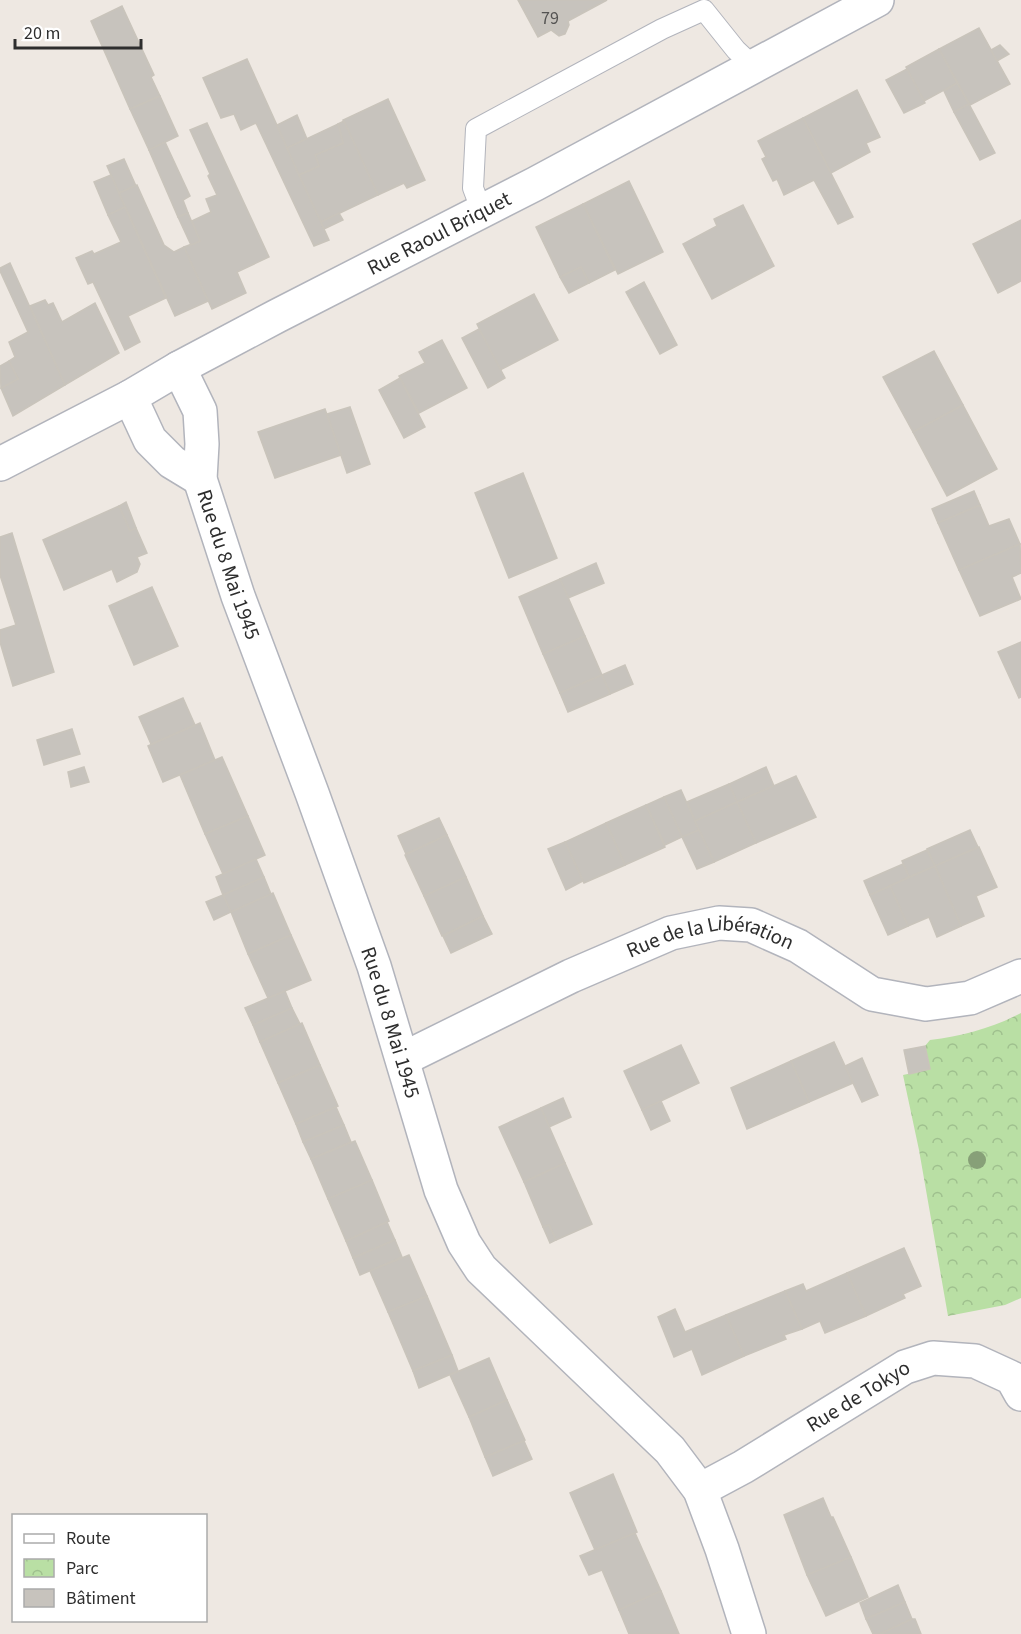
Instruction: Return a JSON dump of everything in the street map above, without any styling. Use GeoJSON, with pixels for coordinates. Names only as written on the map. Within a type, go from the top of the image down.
{"type":"FeatureCollection","features":[{"type":"Feature","properties":{"kind":"street","name":"Rue Raoul Briquet"},"geometry":{"type":"LineString","coordinates":[[0,464],[130,397],[179,368],[482,212],[877,0]]}},
{"type":"Feature","properties":{"kind":"street"},"geometry":{"type":"LineString","coordinates":[[130,397],[150,440],[172,462],[200,479],[202,444],[200,411],[179,368]]}},
{"type":"Feature","properties":{"kind":"street","name":"Rue du 8 Mai 1945"},"geometry":{"type":"LineString","coordinates":[[200,479],[238,597],[374,966],[441,1190],[464,1243],[482,1269],[670,1450],[699,1490],[722,1549],[749,1634]]}},
{"type":"Feature","properties":{"kind":"street","name":"Rue de la Libération"},"geometry":{"type":"LineString","coordinates":[[403,1059],[581,972],[671,933],[720,923],[751,925],[789,942],[872,994],[926,1004],[970,998],[1021,976]]}},
{"type":"Feature","properties":{"kind":"street","name":"Rue de Tokyo"},"geometry":{"type":"LineString","coordinates":[[699,1490],[743,1467],[906,1367],[933,1358],[975,1361],[1012,1378],[1021,1394]]}},
{"type":"Feature","properties":{"kind":"lane"},"geometry":{"type":"LineString","coordinates":[[482,212],[473,188],[476,129],[662,29],[700,5],[736,50],[754,67]]}},
{"type":"Feature","properties":{"kind":"green space"},"geometry":{"type":"Polygon","coordinates":[[[1021,1013],[1021,1298],[1005,1305],[948,1316],[919,1150],[903,1075],[930,1069],[925,1046],[930,1040],[977,1031],[1021,1013]]]}},
{"type":"Feature","properties":{"kind":"building"},"geometry":{"type":"Polygon","coordinates":[[[518,0],[607,0],[568,21],[569,25],[565,34],[559,36],[551,30],[538,37],[518,0]]]}},
{"type":"Feature","properties":{"kind":"building"},"geometry":{"type":"Polygon","coordinates":[[[122,6],[154,75],[151,77],[160,96],[130,109],[91,21],[122,6]]]}},
{"type":"Feature","properties":{"kind":"building"},"geometry":{"type":"Polygon","coordinates":[[[979,28],[1010,84],[970,105],[939,49],[979,28]]]}},
{"type":"Feature","properties":{"kind":"building"},"geometry":{"type":"Polygon","coordinates":[[[1000,45],[1009,54],[997,61],[991,50],[1000,45]]]}},
{"type":"Feature","properties":{"kind":"building"},"geometry":{"type":"Polygon","coordinates":[[[939,49],[957,83],[924,101],[906,67],[939,49]]]}},
{"type":"Feature","properties":{"kind":"building"},"geometry":{"type":"Polygon","coordinates":[[[247,59],[329,240],[314,246],[256,123],[241,130],[234,114],[221,118],[203,78],[247,59]]]}},
{"type":"Feature","properties":{"kind":"building"},"geometry":{"type":"Polygon","coordinates":[[[907,69],[925,103],[904,113],[886,80],[907,69]]]}},
{"type":"Feature","properties":{"kind":"building"},"geometry":{"type":"Polygon","coordinates":[[[957,83],[969,104],[954,112],[944,91],[957,83]]]}},
{"type":"Feature","properties":{"kind":"building"},"geometry":{"type":"Polygon","coordinates":[[[857,90],[880,137],[866,143],[870,152],[831,173],[803,118],[857,90]]]}},
{"type":"Feature","properties":{"kind":"building"},"geometry":{"type":"Polygon","coordinates":[[[160,96],[178,136],[149,150],[130,109],[160,96]]]}},
{"type":"Feature","properties":{"kind":"building"},"geometry":{"type":"Polygon","coordinates":[[[388,99],[425,180],[407,188],[404,183],[378,195],[343,120],[388,99]]]}},
{"type":"Feature","properties":{"kind":"building"},"geometry":{"type":"Polygon","coordinates":[[[969,104],[995,153],[980,160],[954,112],[969,104]]]}},
{"type":"Feature","properties":{"kind":"building"},"geometry":{"type":"Polygon","coordinates":[[[297,115],[307,139],[287,148],[277,125],[297,115]]]}},
{"type":"Feature","properties":{"kind":"building"},"geometry":{"type":"Polygon","coordinates":[[[803,118],[853,217],[838,224],[814,180],[784,195],[777,179],[773,181],[762,159],[766,157],[758,141],[803,118]]]}},
{"type":"Feature","properties":{"kind":"building"},"geometry":{"type":"Polygon","coordinates":[[[344,121],[378,195],[321,222],[299,175],[319,166],[315,155],[343,143],[338,124],[344,121]]]}},
{"type":"Feature","properties":{"kind":"building"},"geometry":{"type":"Polygon","coordinates":[[[207,123],[269,257],[237,272],[246,293],[212,309],[184,247],[200,241],[192,221],[211,212],[206,199],[217,195],[190,130],[207,123]]]}},
{"type":"Feature","properties":{"kind":"building"},"geometry":{"type":"Polygon","coordinates":[[[338,124],[343,143],[315,155],[319,166],[299,175],[287,148],[338,124]]]}},
{"type":"Feature","properties":{"kind":"building"},"geometry":{"type":"Polygon","coordinates":[[[165,142],[190,196],[183,200],[188,213],[178,217],[149,150],[165,142]]]}},
{"type":"Feature","properties":{"kind":"building"},"geometry":{"type":"Polygon","coordinates":[[[124,159],[136,186],[119,193],[107,166],[124,159]]]}},
{"type":"Feature","properties":{"kind":"building"},"geometry":{"type":"Polygon","coordinates":[[[111,175],[125,207],[108,215],[94,182],[111,175]]]}},
{"type":"Feature","properties":{"kind":"building"},"geometry":{"type":"Polygon","coordinates":[[[629,181],[663,252],[618,274],[583,204],[629,181]]]}},
{"type":"Feature","properties":{"kind":"building"},"geometry":{"type":"Polygon","coordinates":[[[137,185],[164,245],[174,252],[184,247],[208,301],[175,316],[119,193],[137,185]]]}},
{"type":"Feature","properties":{"kind":"building"},"geometry":{"type":"Polygon","coordinates":[[[583,204],[615,270],[589,283],[581,267],[560,277],[536,227],[583,204]]]}},
{"type":"Feature","properties":{"kind":"building"},"geometry":{"type":"Polygon","coordinates":[[[743,205],[774,266],[712,299],[683,244],[717,226],[714,219],[743,205]]]}},
{"type":"Feature","properties":{"kind":"building"},"geometry":{"type":"Polygon","coordinates":[[[125,207],[166,298],[128,316],[140,342],[125,350],[93,282],[88,284],[76,258],[92,251],[94,254],[121,242],[108,215],[125,207]]]}},
{"type":"Feature","properties":{"kind":"building"},"geometry":{"type":"Polygon","coordinates":[[[188,213],[200,241],[191,245],[178,217],[188,213]]]}},
{"type":"Feature","properties":{"kind":"building"},"geometry":{"type":"Polygon","coordinates":[[[339,213],[343,220],[324,229],[321,222],[339,213]]]}},
{"type":"Feature","properties":{"kind":"building"},"geometry":{"type":"Polygon","coordinates":[[[1021,220],[1021,281],[998,293],[973,244],[1021,220]]]}},
{"type":"Feature","properties":{"kind":"building"},"geometry":{"type":"Polygon","coordinates":[[[10,263],[65,385],[13,416],[1,388],[18,379],[9,361],[15,357],[9,342],[28,332],[0,271],[0,268],[10,263]]]}},
{"type":"Feature","properties":{"kind":"building"},"geometry":{"type":"Polygon","coordinates":[[[581,267],[589,283],[569,293],[560,277],[581,267]]]}},
{"type":"Feature","properties":{"kind":"building"},"geometry":{"type":"Polygon","coordinates":[[[644,282],[677,345],[660,354],[626,292],[644,282]]]}},
{"type":"Feature","properties":{"kind":"building"},"geometry":{"type":"Polygon","coordinates":[[[534,294],[558,340],[500,370],[477,324],[534,294]]]}},
{"type":"Feature","properties":{"kind":"building"},"geometry":{"type":"Polygon","coordinates":[[[45,300],[48,305],[53,303],[62,322],[95,303],[119,353],[65,385],[30,306],[45,300]]]}},
{"type":"Feature","properties":{"kind":"building"},"geometry":{"type":"Polygon","coordinates":[[[479,329],[505,378],[488,388],[462,338],[479,329]]]}},
{"type":"Feature","properties":{"kind":"building"},"geometry":{"type":"Polygon","coordinates":[[[442,340],[467,388],[419,413],[399,376],[425,363],[419,352],[442,340]]]}},
{"type":"Feature","properties":{"kind":"building"},"geometry":{"type":"Polygon","coordinates":[[[934,351],[963,405],[913,432],[883,377],[934,351]]]}},
{"type":"Feature","properties":{"kind":"building"},"geometry":{"type":"Polygon","coordinates":[[[9,361],[18,379],[1,388],[0,366],[9,361]]]}},
{"type":"Feature","properties":{"kind":"building"},"geometry":{"type":"Polygon","coordinates":[[[400,378],[425,427],[404,438],[379,390],[400,378]]]}},
{"type":"Feature","properties":{"kind":"building"},"geometry":{"type":"Polygon","coordinates":[[[963,405],[997,469],[947,496],[913,432],[963,405]]]}},
{"type":"Feature","properties":{"kind":"building"},"geometry":{"type":"Polygon","coordinates":[[[350,407],[370,464],[347,473],[327,414],[350,407]]]}},
{"type":"Feature","properties":{"kind":"building"},"geometry":{"type":"Polygon","coordinates":[[[325,409],[341,455],[275,478],[258,432],[325,409]]]}},
{"type":"Feature","properties":{"kind":"building"},"geometry":{"type":"Polygon","coordinates":[[[523,473],[557,558],[509,578],[475,493],[523,473]]]}},
{"type":"Feature","properties":{"kind":"building"},"geometry":{"type":"Polygon","coordinates":[[[974,491],[980,505],[938,523],[932,509],[974,491]]]}},
{"type":"Feature","properties":{"kind":"building"},"geometry":{"type":"Polygon","coordinates":[[[126,502],[136,528],[130,531],[119,506],[126,502]]]}},
{"type":"Feature","properties":{"kind":"building"},"geometry":{"type":"Polygon","coordinates":[[[980,505],[989,526],[1009,519],[1020,544],[959,570],[938,523],[980,505]]]}},
{"type":"Feature","properties":{"kind":"building"},"geometry":{"type":"Polygon","coordinates":[[[119,506],[130,531],[136,528],[147,553],[137,557],[140,564],[137,572],[117,582],[112,569],[64,590],[43,540],[119,506]]]}},
{"type":"Feature","properties":{"kind":"building"},"geometry":{"type":"Polygon","coordinates":[[[12,533],[54,672],[13,686],[0,642],[0,630],[16,625],[0,575],[0,537],[12,533]]]}},
{"type":"Feature","properties":{"kind":"building"},"geometry":{"type":"Polygon","coordinates":[[[1020,544],[1021,573],[1012,577],[1021,599],[980,616],[959,570],[1020,544]]]}},
{"type":"Feature","properties":{"kind":"building"},"geometry":{"type":"Polygon","coordinates":[[[596,563],[604,583],[568,598],[560,579],[596,563]]]}},
{"type":"Feature","properties":{"kind":"building"},"geometry":{"type":"Polygon","coordinates":[[[560,579],[585,636],[543,654],[519,597],[560,579]]]}},
{"type":"Feature","properties":{"kind":"building"},"geometry":{"type":"Polygon","coordinates":[[[152,587],[178,646],[134,665],[109,606],[152,587]]]}},
{"type":"Feature","properties":{"kind":"building"},"geometry":{"type":"Polygon","coordinates":[[[585,636],[602,675],[560,693],[543,654],[585,636]]]}},
{"type":"Feature","properties":{"kind":"building"},"geometry":{"type":"Polygon","coordinates":[[[1021,642],[1021,697],[1019,698],[998,652],[1021,642]]]}},
{"type":"Feature","properties":{"kind":"building"},"geometry":{"type":"Polygon","coordinates":[[[625,665],[633,684],[610,694],[602,675],[625,665]]]}},
{"type":"Feature","properties":{"kind":"building"},"geometry":{"type":"Polygon","coordinates":[[[602,675],[610,694],[568,712],[560,693],[602,675]]]}},
{"type":"Feature","properties":{"kind":"building"},"geometry":{"type":"Polygon","coordinates":[[[183,698],[195,725],[151,744],[139,717],[183,698]]]}},
{"type":"Feature","properties":{"kind":"building"},"geometry":{"type":"Polygon","coordinates":[[[200,723],[215,760],[163,782],[148,746],[200,723]]]}},
{"type":"Feature","properties":{"kind":"building"},"geometry":{"type":"Polygon","coordinates":[[[72,729],[80,754],[44,765],[37,740],[72,729]]]}},
{"type":"Feature","properties":{"kind":"building"},"geometry":{"type":"Polygon","coordinates":[[[222,757],[248,816],[205,834],[180,775],[222,757]]]}},
{"type":"Feature","properties":{"kind":"building"},"geometry":{"type":"Polygon","coordinates":[[[84,767],[89,782],[71,787],[68,772],[84,767]]]}},
{"type":"Feature","properties":{"kind":"building"},"geometry":{"type":"Polygon","coordinates":[[[766,767],[774,786],[737,802],[729,784],[766,767]]]}},
{"type":"Feature","properties":{"kind":"building"},"geometry":{"type":"Polygon","coordinates":[[[796,776],[816,817],[756,843],[737,802],[796,776]]]}},
{"type":"Feature","properties":{"kind":"building"},"geometry":{"type":"Polygon","coordinates":[[[729,784],[737,802],[695,821],[687,802],[729,784]]]}},
{"type":"Feature","properties":{"kind":"building"},"geometry":{"type":"Polygon","coordinates":[[[681,790],[699,830],[682,837],[664,797],[681,790]]]}},
{"type":"Feature","properties":{"kind":"building"},"geometry":{"type":"Polygon","coordinates":[[[664,797],[682,837],[665,845],[646,805],[664,797]]]}},
{"type":"Feature","properties":{"kind":"building"},"geometry":{"type":"Polygon","coordinates":[[[737,802],[756,843],[714,862],[695,821],[737,802]]]}},
{"type":"Feature","properties":{"kind":"building"},"geometry":{"type":"Polygon","coordinates":[[[646,805],[665,847],[625,865],[606,823],[646,805]]]}},
{"type":"Feature","properties":{"kind":"building"},"geometry":{"type":"Polygon","coordinates":[[[248,816],[265,855],[223,874],[205,834],[248,816]]]}},
{"type":"Feature","properties":{"kind":"building"},"geometry":{"type":"Polygon","coordinates":[[[439,818],[447,835],[406,854],[398,836],[439,818]]]}},
{"type":"Feature","properties":{"kind":"building"},"geometry":{"type":"Polygon","coordinates":[[[606,823],[625,865],[584,883],[565,842],[606,823]]]}},
{"type":"Feature","properties":{"kind":"building"},"geometry":{"type":"Polygon","coordinates":[[[699,830],[714,862],[697,869],[682,837],[699,830]]]}},
{"type":"Feature","properties":{"kind":"building"},"geometry":{"type":"Polygon","coordinates":[[[970,830],[978,847],[935,866],[927,849],[970,830]]]}},
{"type":"Feature","properties":{"kind":"building"},"geometry":{"type":"Polygon","coordinates":[[[447,835],[466,877],[424,896],[405,855],[447,835]]]}},
{"type":"Feature","properties":{"kind":"building"},"geometry":{"type":"Polygon","coordinates":[[[565,842],[583,881],[566,890],[548,849],[565,842]]]}},
{"type":"Feature","properties":{"kind":"building"},"geometry":{"type":"Polygon","coordinates":[[[979,847],[997,887],[976,896],[984,916],[961,926],[935,866],[979,847]]]}},
{"type":"Feature","properties":{"kind":"building"},"geometry":{"type":"Polygon","coordinates":[[[927,850],[935,866],[909,877],[902,861],[927,850]]]}},
{"type":"Feature","properties":{"kind":"building"},"geometry":{"type":"Polygon","coordinates":[[[256,859],[264,877],[223,895],[216,877],[256,859]]]}},
{"type":"Feature","properties":{"kind":"building"},"geometry":{"type":"Polygon","coordinates":[[[903,864],[909,877],[870,895],[864,881],[903,864]]]}},
{"type":"Feature","properties":{"kind":"building"},"geometry":{"type":"Polygon","coordinates":[[[935,866],[961,926],[937,937],[929,917],[908,926],[890,886],[935,866]]]}},
{"type":"Feature","properties":{"kind":"building"},"geometry":{"type":"Polygon","coordinates":[[[264,877],[271,894],[231,912],[223,895],[264,877]]]}},
{"type":"Feature","properties":{"kind":"building"},"geometry":{"type":"Polygon","coordinates":[[[466,877],[483,916],[442,936],[424,896],[466,877]]]}},
{"type":"Feature","properties":{"kind":"building"},"geometry":{"type":"Polygon","coordinates":[[[890,886],[908,926],[888,935],[870,895],[890,886]]]}},
{"type":"Feature","properties":{"kind":"building"},"geometry":{"type":"Polygon","coordinates":[[[273,893],[291,935],[248,954],[231,912],[273,893]]]}},
{"type":"Feature","properties":{"kind":"building"},"geometry":{"type":"Polygon","coordinates":[[[223,895],[231,912],[214,920],[206,902],[223,895]]]}},
{"type":"Feature","properties":{"kind":"building"},"geometry":{"type":"Polygon","coordinates":[[[483,916],[492,934],[451,953],[443,936],[483,916]]]}},
{"type":"Feature","properties":{"kind":"building"},"geometry":{"type":"Polygon","coordinates":[[[291,935],[311,980],[268,998],[248,954],[291,935]]]}},
{"type":"Feature","properties":{"kind":"building"},"geometry":{"type":"Polygon","coordinates":[[[285,991],[292,1008],[253,1025],[245,1008],[285,991]]]}},
{"type":"Feature","properties":{"kind":"building"},"geometry":{"type":"Polygon","coordinates":[[[292,1008],[300,1024],[260,1042],[253,1025],[292,1008]]]}},
{"type":"Feature","properties":{"kind":"building"},"geometry":{"type":"Polygon","coordinates":[[[302,1023],[320,1065],[278,1083],[260,1042],[302,1023]]]}},
{"type":"Feature","properties":{"kind":"building"},"geometry":{"type":"Polygon","coordinates":[[[834,1042],[853,1083],[809,1102],[791,1061],[834,1042]]]}},
{"type":"Feature","properties":{"kind":"building"},"geometry":{"type":"Polygon","coordinates":[[[681,1045],[699,1083],[642,1110],[624,1071],[681,1045]]]}},
{"type":"Feature","properties":{"kind":"building"},"geometry":{"type":"Polygon","coordinates":[[[925,1046],[930,1069],[909,1074],[904,1050],[925,1046]]]}},
{"type":"Feature","properties":{"kind":"building"},"geometry":{"type":"Polygon","coordinates":[[[862,1058],[878,1095],[862,1102],[845,1066],[862,1058]]]}},
{"type":"Feature","properties":{"kind":"building"},"geometry":{"type":"Polygon","coordinates":[[[791,1061],[809,1102],[747,1129],[731,1088],[791,1061]]]}},
{"type":"Feature","properties":{"kind":"building"},"geometry":{"type":"Polygon","coordinates":[[[320,1065],[338,1106],[296,1124],[278,1083],[320,1065]]]}},
{"type":"Feature","properties":{"kind":"building"},"geometry":{"type":"Polygon","coordinates":[[[563,1098],[571,1117],[549,1127],[541,1108],[563,1098]]]}},
{"type":"Feature","properties":{"kind":"building"},"geometry":{"type":"Polygon","coordinates":[[[661,1101],[670,1121],[651,1130],[642,1110],[661,1101]]]}},
{"type":"Feature","properties":{"kind":"building"},"geometry":{"type":"Polygon","coordinates":[[[336,1107],[344,1125],[303,1142],[296,1124],[336,1107]]]}},
{"type":"Feature","properties":{"kind":"building"},"geometry":{"type":"Polygon","coordinates":[[[541,1108],[565,1163],[524,1182],[499,1127],[541,1108]]]}},
{"type":"Feature","properties":{"kind":"building"},"geometry":{"type":"Polygon","coordinates":[[[344,1125],[351,1142],[311,1159],[303,1142],[344,1125]]]}},
{"type":"Feature","properties":{"kind":"building"},"geometry":{"type":"Polygon","coordinates":[[[355,1141],[372,1180],[328,1199],[311,1159],[355,1141]]]}},
{"type":"Feature","properties":{"kind":"building"},"geometry":{"type":"Polygon","coordinates":[[[565,1163],[592,1224],[556,1240],[549,1225],[543,1227],[524,1182],[565,1163]]]}},
{"type":"Feature","properties":{"kind":"building"},"geometry":{"type":"Polygon","coordinates":[[[372,1180],[389,1221],[346,1241],[328,1199],[372,1180]]]}},
{"type":"Feature","properties":{"kind":"building"},"geometry":{"type":"Polygon","coordinates":[[[387,1222],[395,1240],[353,1258],[346,1241],[387,1222]]]}},
{"type":"Feature","properties":{"kind":"building"},"geometry":{"type":"Polygon","coordinates":[[[549,1225],[556,1240],[550,1243],[543,1227],[549,1225]]]}},
{"type":"Feature","properties":{"kind":"building"},"geometry":{"type":"Polygon","coordinates":[[[395,1240],[402,1257],[360,1275],[353,1258],[395,1240]]]}},
{"type":"Feature","properties":{"kind":"building"},"geometry":{"type":"Polygon","coordinates":[[[904,1248],[921,1286],[903,1294],[905,1298],[866,1316],[847,1273],[904,1248]]]}},
{"type":"Feature","properties":{"kind":"building"},"geometry":{"type":"Polygon","coordinates":[[[409,1255],[427,1296],[388,1312],[370,1271],[409,1255]]]}},
{"type":"Feature","properties":{"kind":"building"},"geometry":{"type":"Polygon","coordinates":[[[847,1273],[866,1316],[825,1333],[820,1321],[802,1329],[785,1291],[803,1284],[806,1291],[847,1273]]]}},
{"type":"Feature","properties":{"kind":"building"},"geometry":{"type":"Polygon","coordinates":[[[785,1291],[802,1329],[784,1335],[786,1339],[744,1356],[726,1315],[785,1291]]]}},
{"type":"Feature","properties":{"kind":"building"},"geometry":{"type":"Polygon","coordinates":[[[427,1296],[452,1355],[413,1371],[388,1312],[427,1296]]]}},
{"type":"Feature","properties":{"kind":"building"},"geometry":{"type":"Polygon","coordinates":[[[675,1309],[685,1332],[726,1315],[744,1356],[702,1375],[692,1349],[674,1357],[658,1317],[675,1309]]]}},
{"type":"Feature","properties":{"kind":"building"},"geometry":{"type":"Polygon","coordinates":[[[452,1355],[458,1371],[419,1388],[413,1371],[452,1355]]]}},
{"type":"Feature","properties":{"kind":"building"},"geometry":{"type":"Polygon","coordinates":[[[489,1358],[507,1400],[469,1417],[450,1375],[489,1358]]]}},
{"type":"Feature","properties":{"kind":"building"},"geometry":{"type":"Polygon","coordinates":[[[507,1400],[525,1440],[485,1457],[469,1417],[507,1400]]]}},
{"type":"Feature","properties":{"kind":"building"},"geometry":{"type":"Polygon","coordinates":[[[524,1441],[532,1459],[493,1476],[485,1457],[524,1441]]]}},
{"type":"Feature","properties":{"kind":"building"},"geometry":{"type":"Polygon","coordinates":[[[613,1474],[637,1532],[595,1550],[570,1493],[613,1474]]]}},
{"type":"Feature","properties":{"kind":"building"},"geometry":{"type":"Polygon","coordinates":[[[823,1498],[851,1557],[807,1575],[784,1515],[823,1498]]]}},
{"type":"Feature","properties":{"kind":"building"},"geometry":{"type":"Polygon","coordinates":[[[635,1533],[661,1591],[619,1610],[602,1570],[589,1575],[580,1556],[635,1533]]]}},
{"type":"Feature","properties":{"kind":"building"},"geometry":{"type":"Polygon","coordinates":[[[851,1557],[868,1597],[826,1616],[807,1575],[851,1557]]]}},
{"type":"Feature","properties":{"kind":"building"},"geometry":{"type":"Polygon","coordinates":[[[898,1585],[905,1602],[866,1619],[860,1603],[898,1585]]]}},
{"type":"Feature","properties":{"kind":"building"},"geometry":{"type":"Polygon","coordinates":[[[661,1591],[679,1634],[629,1634],[619,1610],[661,1591]]]}},
{"type":"Feature","properties":{"kind":"building"},"geometry":{"type":"Polygon","coordinates":[[[905,1602],[912,1619],[880,1634],[873,1634],[866,1619],[905,1602]]]}},
{"type":"Feature","properties":{"kind":"building"},"geometry":{"type":"Polygon","coordinates":[[[915,1619],[921,1634],[880,1634],[915,1619]]]}}]}
